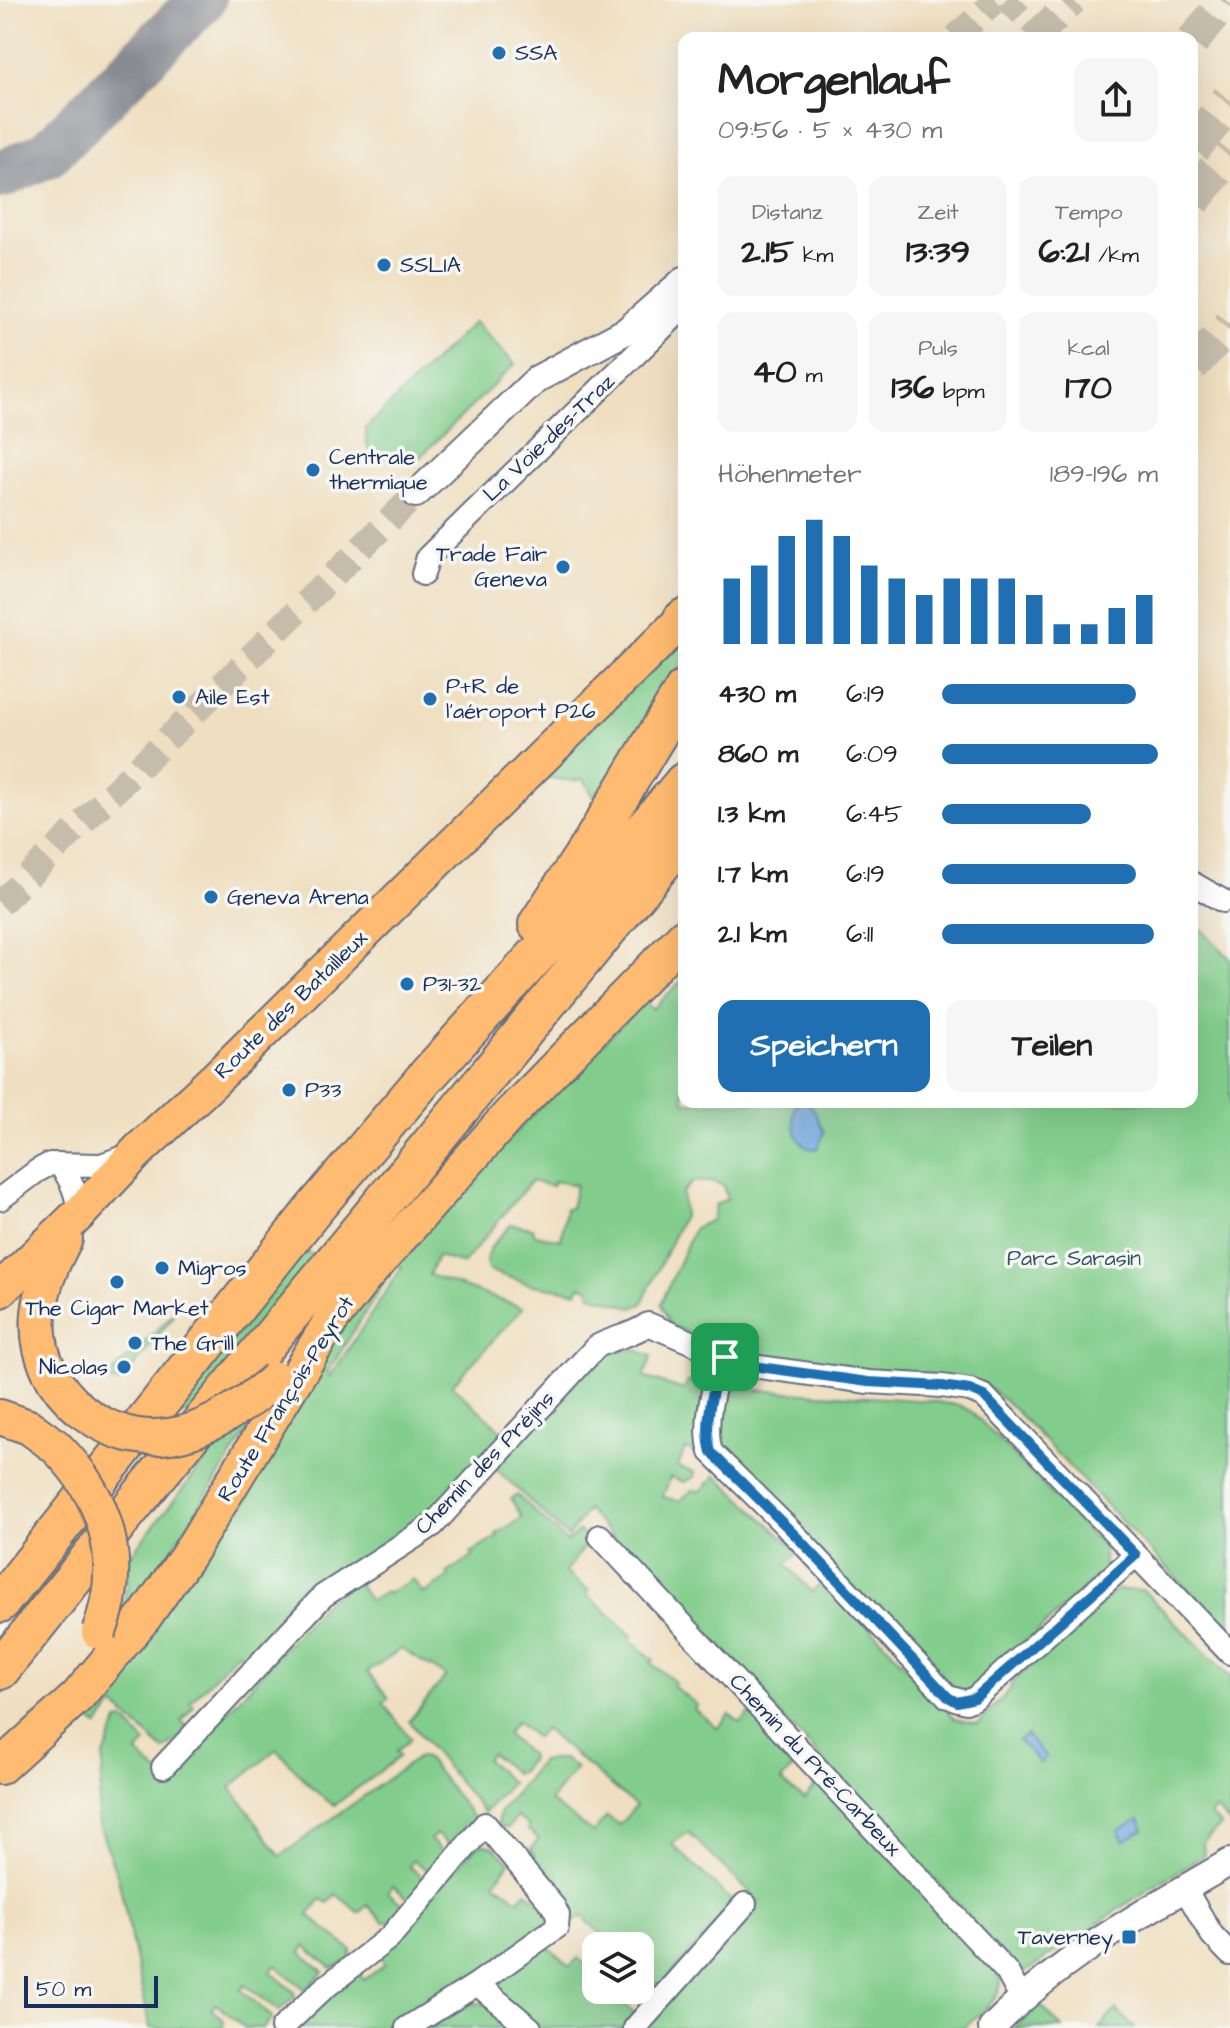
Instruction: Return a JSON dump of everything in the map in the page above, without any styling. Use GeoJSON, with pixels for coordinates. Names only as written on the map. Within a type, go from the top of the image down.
{"type":"FeatureCollection","features":[{"type":"Feature","properties":{"kind":"highway"},"geometry":{"type":"LineString","coordinates":[[425,1078],[547,911],[678,700]]}},
{"type":"Feature","properties":{"kind":"highway"},"geometry":{"type":"LineString","coordinates":[[0,1603],[314,1209],[425,1078],[573,915],[678,789]]}},
{"type":"Feature","properties":{"kind":"highway"},"geometry":{"type":"LineString","coordinates":[[0,1670],[678,844]]}},
{"type":"Feature","properties":{"kind":"main road","name":"Route des Batailleux"},"geometry":{"type":"LineString","coordinates":[[0,1290],[79,1214],[138,1151],[226,1069],[678,624]]}},
{"type":"Feature","properties":{"kind":"main road","name":"Route François-Peyrot"},"geometry":{"type":"LineString","coordinates":[[0,1766],[78,1696],[145,1616],[188,1555],[332,1319],[365,1277],[508,1116],[678,942]]}},
{"type":"Feature","properties":{"kind":"main road"},"geometry":{"type":"LineString","coordinates":[[79,1214],[44,1281],[38,1319],[41,1348],[48,1368],[63,1393],[98,1423],[126,1434],[152,1438],[180,1435],[208,1426],[227,1417],[276,1379],[332,1319]]}},
{"type":"Feature","properties":{"kind":"main road"},"geometry":{"type":"LineString","coordinates":[[0,1417],[29,1427],[55,1446],[76,1467],[90,1488],[108,1536],[111,1585],[99,1632],[83,1661],[0,1766]]}},
{"type":"Feature","properties":{"kind":"street"},"geometry":{"type":"LineString","coordinates":[[416,494],[537,379],[626,331],[678,285]]}},
{"type":"Feature","properties":{"kind":"street","name":"La Voie-des-Traz"},"geometry":{"type":"LineString","coordinates":[[423,574],[428,557],[678,313]]}},
{"type":"Feature","properties":{"kind":"street"},"geometry":{"type":"LineString","coordinates":[[1198,886],[1223,901]]}},
{"type":"Feature","properties":{"kind":"street"},"geometry":{"type":"LineString","coordinates":[[3,1196],[41,1168],[59,1164],[101,1165],[138,1151]]}},
{"type":"Feature","properties":{"kind":"street"},"geometry":{"type":"LineString","coordinates":[[59,1164],[76,1191],[79,1214]]}},
{"type":"Feature","properties":{"kind":"street","name":"Chemin des Préjins"},"geometry":{"type":"LineString","coordinates":[[163,1767],[323,1596],[433,1525],[596,1347],[636,1333],[648,1324],[745,1365],[868,1382],[942,1386],[970,1390],[984,1396],[1230,1653]]}},
{"type":"Feature","properties":{"kind":"street"},"geometry":{"type":"LineString","coordinates":[[725,1357],[714,1381],[708,1436],[711,1452],[799,1539],[948,1697],[957,1702],[975,1698],[1136,1555]]}},
{"type":"Feature","properties":{"kind":"street","name":"Chemin du Pré-Carbeux"},"geometry":{"type":"LineString","coordinates":[[600,1536],[1007,1972],[1022,2000]]}},
{"type":"Feature","properties":{"kind":"street"},"geometry":{"type":"LineString","coordinates":[[282,2028],[323,1989],[390,1937],[485,1824],[554,1907],[557,1927],[477,1984],[407,2028]]}},
{"type":"Feature","properties":{"kind":"street"},"geometry":{"type":"LineString","coordinates":[[992,2028],[1079,1954],[1230,1862]]}},
{"type":"Feature","properties":{"kind":"street"},"geometry":{"type":"LineString","coordinates":[[1185,1889],[1212,1935],[1230,1954]]}},
{"type":"Feature","properties":{"kind":"street"},"geometry":{"type":"LineString","coordinates":[[635,2028],[745,1904]]}},
{"type":"Feature","properties":{"kind":"street"},"geometry":{"type":"LineString","coordinates":[[477,1984],[530,2028]]}},
{"type":"Feature","properties":{"kind":"green space"},"geometry":{"type":"Polygon","coordinates":[[[474,322],[515,364],[420,457],[394,459],[369,449],[366,428],[474,322]]]}},
{"type":"Feature","properties":{"kind":"green space"},"geometry":{"type":"Polygon","coordinates":[[[678,643],[678,670],[609,781],[593,796],[584,779],[540,778],[678,643]]]}},
{"type":"Feature","properties":{"kind":"green space","name":"Parc Sarasin"},"geometry":{"type":"Polygon","coordinates":[[[1198,926],[1230,958],[1230,1634],[1012,1407],[983,1383],[819,1368],[739,1355],[670,1325],[661,1304],[694,1228],[712,1220],[715,1205],[727,1199],[723,1185],[693,1182],[682,1193],[684,1214],[642,1304],[633,1308],[591,1295],[589,1288],[580,1286],[577,1292],[533,1285],[489,1271],[489,1251],[511,1224],[533,1228],[535,1235],[561,1240],[566,1208],[571,1208],[576,1185],[554,1181],[552,1186],[531,1181],[463,1264],[437,1256],[429,1275],[523,1308],[452,1385],[506,1435],[422,1525],[321,1589],[313,1583],[291,1608],[296,1613],[251,1663],[238,1652],[190,1702],[194,1706],[181,1721],[190,1729],[164,1750],[114,1705],[98,1726],[77,1711],[310,1369],[408,1242],[644,1001],[653,1009],[678,984],[678,1108],[1198,1108],[1198,926]],[[396,1264],[327,1373],[330,1377],[402,1267],[396,1264]]]}},
{"type":"Feature","properties":{"kind":"green space"},"geometry":{"type":"Polygon","coordinates":[[[308,1252],[318,1260],[197,1409],[168,1420],[288,1268],[308,1252]]]}},
{"type":"Feature","properties":{"kind":"green space"},"geometry":{"type":"Polygon","coordinates":[[[173,1314],[120,1383],[104,1381],[173,1314]]]}},
{"type":"Feature","properties":{"kind":"green space"},"geometry":{"type":"Polygon","coordinates":[[[614,1350],[636,1350],[652,1356],[644,1377],[684,1390],[688,1381],[705,1386],[697,1453],[685,1449],[678,1467],[695,1473],[694,1477],[684,1482],[670,1477],[663,1497],[679,1501],[693,1490],[701,1491],[716,1475],[799,1552],[786,1564],[812,1592],[825,1579],[955,1719],[978,1724],[1009,1691],[1013,1682],[1116,1590],[1143,1590],[1230,1677],[1230,1824],[1216,1809],[1210,1815],[1221,1826],[1203,1842],[1204,1855],[1021,1975],[921,1864],[587,1510],[568,1537],[495,1468],[589,1368],[614,1350]]]}},
{"type":"Feature","properties":{"kind":"green space"},"geometry":{"type":"Polygon","coordinates":[[[724,1388],[932,1401],[961,1406],[972,1412],[1104,1548],[1104,1571],[974,1690],[951,1690],[715,1448],[718,1400],[724,1388]]]}},
{"type":"Feature","properties":{"kind":"green space"},"geometry":{"type":"Polygon","coordinates":[[[262,1409],[115,1638],[128,1582],[128,1558],[233,1426],[262,1409]]]}},
{"type":"Feature","properties":{"kind":"green space"},"geometry":{"type":"Polygon","coordinates":[[[517,1495],[567,1542],[579,1531],[590,1540],[565,1572],[589,1591],[587,1594],[632,1636],[630,1640],[654,1660],[651,1663],[675,1682],[673,1686],[697,1705],[694,1709],[718,1728],[729,1714],[741,1723],[754,1708],[801,1758],[781,1781],[804,1799],[820,1780],[1001,1978],[998,1993],[983,2012],[964,2028],[644,2028],[759,1902],[688,1832],[672,1844],[734,1903],[659,1987],[654,1982],[654,1932],[599,1932],[582,1916],[574,1922],[526,1866],[535,1855],[530,1850],[539,1839],[527,1829],[529,1826],[517,1817],[508,1828],[497,1827],[499,1813],[541,1761],[563,1759],[576,1768],[550,1801],[593,1833],[607,1816],[619,1825],[636,1806],[544,1729],[536,1738],[516,1722],[506,1734],[531,1759],[520,1772],[514,1773],[491,1753],[486,1759],[511,1783],[484,1813],[409,1721],[446,1676],[401,1649],[367,1672],[389,1698],[383,1703],[411,1739],[396,1751],[400,1756],[335,1805],[314,1789],[277,1749],[231,1787],[280,1856],[420,1756],[428,1760],[475,1820],[452,1847],[436,1834],[430,1840],[445,1853],[447,1861],[439,1871],[429,1871],[413,1860],[409,1866],[424,1878],[426,1886],[409,1899],[393,1886],[388,1892],[402,1904],[404,1912],[396,1922],[384,1922],[367,1905],[360,1913],[336,1894],[328,1903],[321,1899],[308,1915],[351,1950],[351,1960],[332,1968],[305,1946],[301,1952],[323,1972],[306,1990],[275,1965],[271,1972],[295,1996],[279,2011],[245,1985],[241,1990],[272,2017],[264,2028],[245,2028],[216,2004],[211,2009],[224,2020],[223,2028],[150,2028],[119,1881],[97,1819],[104,1756],[118,1721],[124,1720],[146,1743],[137,1753],[173,1786],[184,1776],[181,1764],[326,1601],[356,1581],[370,1601],[413,1579],[423,1594],[449,1577],[447,1573],[473,1557],[471,1553],[522,1518],[511,1499],[517,1495]]]}},
{"type":"Feature","properties":{"kind":"green space"},"geometry":{"type":"Polygon","coordinates":[[[483,1844],[494,1847],[510,1862],[495,1882],[518,1900],[526,1891],[547,1908],[549,1920],[540,1934],[391,2028],[290,2028],[357,1972],[364,1980],[385,1964],[380,1955],[472,1850],[483,1844]]]}},
{"type":"Feature","properties":{"kind":"green space"},"geometry":{"type":"Polygon","coordinates":[[[545,1944],[570,1966],[578,1958],[582,1962],[582,2004],[624,2004],[633,2011],[634,2016],[623,2028],[540,2028],[499,1994],[500,1981],[545,1944]]]}},
{"type":"Feature","properties":{"kind":"green space"},"geometry":{"type":"Polygon","coordinates":[[[470,2003],[486,2004],[514,2028],[429,2028],[470,2003]]]}},
{"type":"Feature","properties":{"kind":"green space"},"geometry":{"type":"Polygon","coordinates":[[[1040,2004],[1062,2028],[1014,2028],[1040,2004]]]}},
{"type":"Feature","properties":{"kind":"green space"},"geometry":{"type":"Polygon","coordinates":[[[1116,2010],[1135,2028],[1099,2028],[1116,2010]]]}},
{"type":"Feature","properties":{"kind":"water"},"geometry":{"type":"Polygon","coordinates":[[[795,1108],[814,1110],[824,1132],[818,1148],[804,1145],[800,1140],[795,1108]]]}},
{"type":"Feature","properties":{"kind":"water"},"geometry":{"type":"Polygon","coordinates":[[[1026,1735],[1046,1757],[1040,1763],[1019,1741],[1026,1735]]]}},
{"type":"Feature","properties":{"kind":"water"},"geometry":{"type":"Polygon","coordinates":[[[1139,1819],[1144,1829],[1124,1841],[1118,1831],[1139,1819]]]}},
{"type":"Feature","properties":{"kind":"taxiway"},"geometry":{"type":"LineString","coordinates":[[0,175],[47,154],[202,0]]}},
{"type":"Feature","properties":{"kind":"tunnel"},"geometry":{"type":"LineString","coordinates":[[961,32],[996,0]]}},
{"type":"Feature","properties":{"kind":"tunnel"},"geometry":{"type":"LineString","coordinates":[[1005,0],[1040,32]]}},
{"type":"Feature","properties":{"kind":"tunnel"},"geometry":{"type":"LineString","coordinates":[[1040,32],[1073,0]]}},
{"type":"Feature","properties":{"kind":"tunnel"},"geometry":{"type":"LineString","coordinates":[[1198,35],[1226,0]]}},
{"type":"Feature","properties":{"kind":"tunnel"},"geometry":{"type":"LineString","coordinates":[[1198,140],[1230,100]]}},
{"type":"Feature","properties":{"kind":"tunnel"},"geometry":{"type":"LineString","coordinates":[[1198,192],[1230,152]]}},
{"type":"Feature","properties":{"kind":"tunnel"},"geometry":{"type":"LineString","coordinates":[[1198,360],[1230,325]]}},
{"type":"Feature","properties":{"kind":"tunnel"},"geometry":{"type":"LineString","coordinates":[[0,904],[416,494]]}},
{"type":"Feature","properties":{"kind":"place","name":"SSA"},"geometry":{"type":"Point","coordinates":[499,53]}},
{"type":"Feature","properties":{"kind":"place","name":"SSLIA"},"geometry":{"type":"Point","coordinates":[384,265]}},
{"type":"Feature","properties":{"kind":"place","name":"Centrale thermique"},"geometry":{"type":"Point","coordinates":[313,470]}},
{"type":"Feature","properties":{"kind":"place","name":"Trade Fair Geneva"},"geometry":{"type":"Point","coordinates":[563,567]}},
{"type":"Feature","properties":{"kind":"place","name":"Aile Est"},"geometry":{"type":"Point","coordinates":[179,697]}},
{"type":"Feature","properties":{"kind":"place","name":"P+R de l'aéroport P26"},"geometry":{"type":"Point","coordinates":[430,699]}},
{"type":"Feature","properties":{"kind":"place","name":"Geneva Arena"},"geometry":{"type":"Point","coordinates":[211,897]}},
{"type":"Feature","properties":{"kind":"place","name":"P31-32"},"geometry":{"type":"Point","coordinates":[407,984]}},
{"type":"Feature","properties":{"kind":"place","name":"P33"},"geometry":{"type":"Point","coordinates":[289,1090]}},
{"type":"Feature","properties":{"kind":"place","name":"Migros"},"geometry":{"type":"Point","coordinates":[162,1268]}},
{"type":"Feature","properties":{"kind":"place","name":"The Cigar Market"},"geometry":{"type":"Point","coordinates":[117,1282]}},
{"type":"Feature","properties":{"kind":"place","name":"The Grill"},"geometry":{"type":"Point","coordinates":[135,1343]}},
{"type":"Feature","properties":{"kind":"place","name":"Nicolas"},"geometry":{"type":"Point","coordinates":[124,1367]}},
{"type":"Feature","properties":{"kind":"place","name":"Taverney"},"geometry":{"type":"Point","coordinates":[1129,1937]}},
{"type":"Feature","properties":{"kind":"route"},"geometry":{"type":"LineString","coordinates":[[725,1357],[745,1365],[868,1382],[942,1386],[970,1390],[984,1396],[1136,1555],[975,1698],[957,1702],[948,1697],[799,1539],[711,1452],[708,1436],[714,1381],[725,1357]]}}]}
